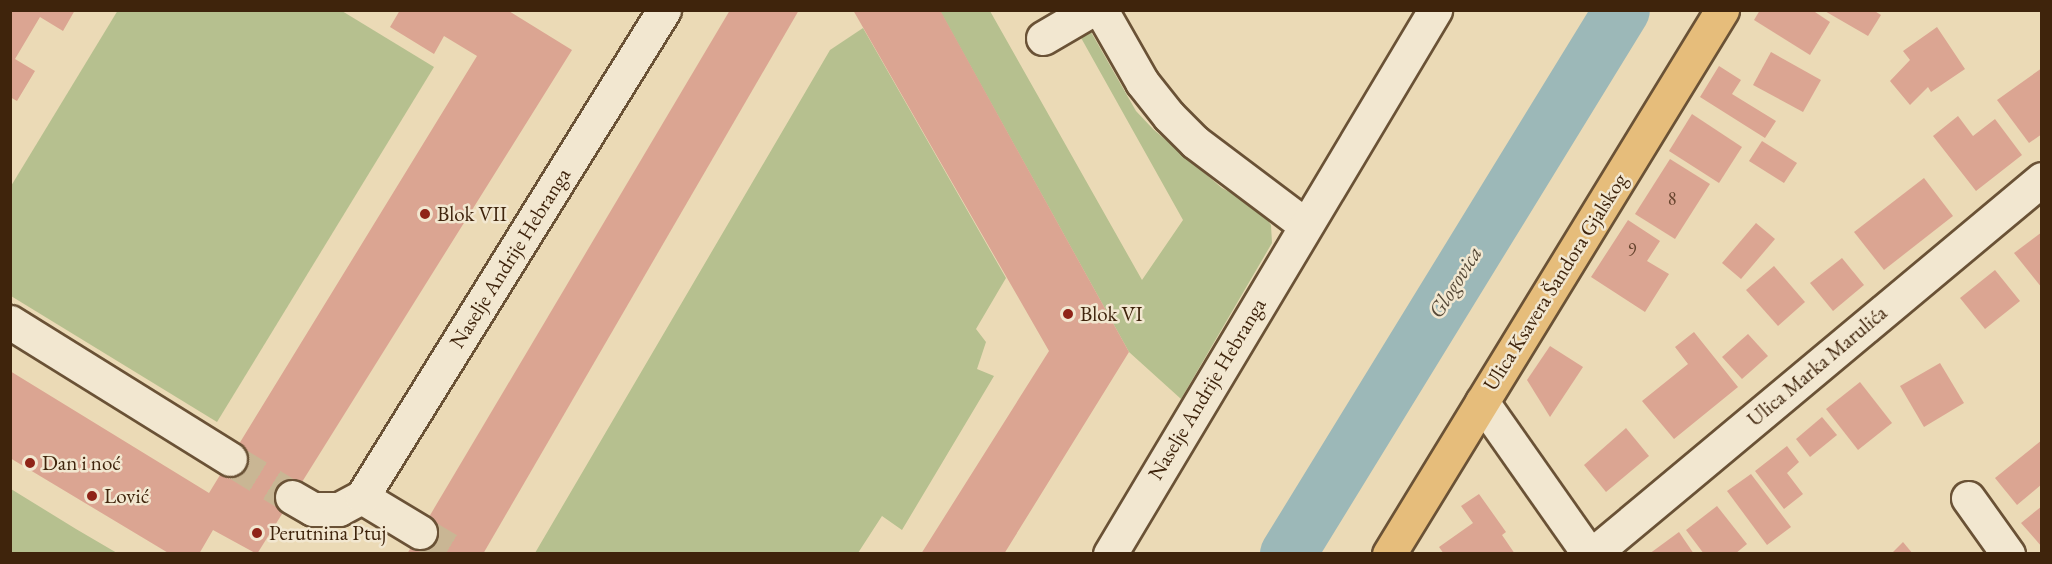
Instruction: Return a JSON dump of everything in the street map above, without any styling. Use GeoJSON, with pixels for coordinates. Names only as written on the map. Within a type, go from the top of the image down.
{"type":"FeatureCollection","features":[{"type":"Feature","properties":{"kind":"main road","name":"Ulica Ksavera Šandora Gjalskog"},"geometry":{"type":"LineString","coordinates":[[1389,554],[1722,10]]}},
{"type":"Feature","properties":{"kind":"street"},"geometry":{"type":"LineString","coordinates":[[1043,38],[1091,10]]}},
{"type":"Feature","properties":{"kind":"street"},"geometry":{"type":"LineString","coordinates":[[1101,10],[1142,82],[1169,116],[1195,142],[1305,225]]}},
{"type":"Feature","properties":{"kind":"street","name":"Naselje Andrije Hebranga"},"geometry":{"type":"LineString","coordinates":[[1110,554],[1435,10]]}},
{"type":"Feature","properties":{"kind":"street","name":"Naselje Andrije Hebranga"},"geometry":{"type":"LineString","coordinates":[[362,497],[654,14]]}},
{"type":"Feature","properties":{"kind":"street","name":"Ulica Marka Marulića"},"geometry":{"type":"LineString","coordinates":[[1591,554],[2042,179]]}},
{"type":"Feature","properties":{"kind":"street"},"geometry":{"type":"LineString","coordinates":[[10,322],[230,459]]}},
{"type":"Feature","properties":{"kind":"street"},"geometry":{"type":"LineString","coordinates":[[1482,402],[1591,554]]}},
{"type":"Feature","properties":{"kind":"street"},"geometry":{"type":"LineString","coordinates":[[292,497],[313,509],[339,509],[362,497],[420,532]]}},
{"type":"Feature","properties":{"kind":"street"},"geometry":{"type":"LineString","coordinates":[[1968,498],[2008,554]]}},
{"type":"Feature","properties":{"kind":"green space"},"geometry":{"type":"Polygon","coordinates":[[[118,10],[342,11],[434,67],[217,422],[11,296],[11,186],[118,10]]]}},
{"type":"Feature","properties":{"kind":"green space"},"geometry":{"type":"Polygon","coordinates":[[[940,11],[990,11],[1142,280],[1183,220],[1066,11],[1079,11],[1136,111],[1153,129],[1222,188],[1258,207],[1271,225],[1272,243],[1181,399],[1129,352],[940,11]]]}},
{"type":"Feature","properties":{"kind":"green space"},"geometry":{"type":"Polygon","coordinates":[[[863,28],[1006,278],[976,329],[986,342],[977,369],[994,376],[902,530],[882,516],[858,553],[535,553],[830,50],[863,28]]]}},
{"type":"Feature","properties":{"kind":"green space"},"geometry":{"type":"Polygon","coordinates":[[[11,489],[76,529],[117,553],[11,553],[11,489]]]}},
{"type":"Feature","properties":{"kind":"building"},"geometry":{"type":"Polygon","coordinates":[[[10,10],[75,10],[63,31],[40,17],[15,59],[35,71],[17,101],[10,97],[10,10]]]}},
{"type":"Feature","properties":{"kind":"building","name":"Blok VII"},"geometry":{"type":"Polygon","coordinates":[[[400,10],[507,10],[572,50],[257,554],[213,530],[199,554],[170,554],[10,458],[10,371],[209,493],[477,56],[444,36],[434,54],[390,27],[400,10]]]}},
{"type":"Feature","properties":{"kind":"building"},"geometry":{"type":"Polygon","coordinates":[[[730,10],[799,10],[483,554],[407,554],[730,10]]]}},
{"type":"Feature","properties":{"kind":"building","name":"Blok VI"},"geometry":{"type":"Polygon","coordinates":[[[853,10],[940,10],[1129,352],[1004,554],[921,554],[1049,351],[853,10]]]}},
{"type":"Feature","properties":{"kind":"building"},"geometry":{"type":"Polygon","coordinates":[[[1760,10],[1812,10],[1830,22],[1810,55],[1754,20],[1760,10]]]}},
{"type":"Feature","properties":{"kind":"building"},"geometry":{"type":"Polygon","coordinates":[[[1823,10],[1873,10],[1881,15],[1868,36],[1823,10]]]}},
{"type":"Feature","properties":{"kind":"building"},"geometry":{"type":"Polygon","coordinates":[[[1937,27],[1965,69],[1931,92],[1928,87],[1910,105],[1890,81],[1910,60],[1903,51],[1937,27]]]}},
{"type":"Feature","properties":{"kind":"building"},"geometry":{"type":"Polygon","coordinates":[[[1771,52],[1821,80],[1803,112],[1753,85],[1771,52]]]}},
{"type":"Feature","properties":{"kind":"building"},"geometry":{"type":"Polygon","coordinates":[[[1719,66],[1741,80],[1732,94],[1776,121],[1765,138],[1700,97],[1719,66]]]}},
{"type":"Feature","properties":{"kind":"building"},"geometry":{"type":"Polygon","coordinates":[[[2042,68],[2042,134],[2029,143],[1997,100],[2042,68]]]}},
{"type":"Feature","properties":{"kind":"building"},"geometry":{"type":"Polygon","coordinates":[[[1692,114],[1742,147],[1719,183],[1669,151],[1692,114]]]}},
{"type":"Feature","properties":{"kind":"building"},"geometry":{"type":"Polygon","coordinates":[[[1958,116],[1973,136],[1995,119],[2022,155],[1976,191],[1933,136],[1958,116]]]}},
{"type":"Feature","properties":{"kind":"building"},"geometry":{"type":"Polygon","coordinates":[[[1762,141],[1797,163],[1784,183],[1749,161],[1762,141]]]}},
{"type":"Feature","properties":{"kind":"building"},"geometry":{"type":"Polygon","coordinates":[[[1670,159],[1710,184],[1675,239],[1635,214],[1670,159]]]}},
{"type":"Feature","properties":{"kind":"building"},"geometry":{"type":"Polygon","coordinates":[[[1924,178],[1953,216],[1884,270],[1854,232],[1924,178]]]}},
{"type":"Feature","properties":{"kind":"building"},"geometry":{"type":"Polygon","coordinates":[[[1628,220],[1660,241],[1647,261],[1669,274],[1645,312],[1591,277],[1628,220]]]}},
{"type":"Feature","properties":{"kind":"building"},"geometry":{"type":"Polygon","coordinates":[[[1756,223],[1775,239],[1741,279],[1722,263],[1756,223]]]}},
{"type":"Feature","properties":{"kind":"building"},"geometry":{"type":"Polygon","coordinates":[[[2042,232],[2042,288],[2014,253],[2042,232]]]}},
{"type":"Feature","properties":{"kind":"building"},"geometry":{"type":"Polygon","coordinates":[[[1842,258],[1864,285],[1833,311],[1810,283],[1842,258]]]}},
{"type":"Feature","properties":{"kind":"building"},"geometry":{"type":"Polygon","coordinates":[[[1774,266],[1805,302],[1778,326],[1746,290],[1774,266]]]}},
{"type":"Feature","properties":{"kind":"building"},"geometry":{"type":"Polygon","coordinates":[[[1995,270],[2020,301],[1985,329],[1960,298],[1995,270]]]}},
{"type":"Feature","properties":{"kind":"building"},"geometry":{"type":"Polygon","coordinates":[[[1694,332],[1738,387],[1674,439],[1642,401],[1688,364],[1675,347],[1694,332]]]}},
{"type":"Feature","properties":{"kind":"building"},"geometry":{"type":"Polygon","coordinates":[[[1748,334],[1768,356],[1742,379],[1722,357],[1748,334]]]}},
{"type":"Feature","properties":{"kind":"building"},"geometry":{"type":"Polygon","coordinates":[[[1550,346],[1583,367],[1550,417],[1527,380],[1550,346]]]}},
{"type":"Feature","properties":{"kind":"building"},"geometry":{"type":"Polygon","coordinates":[[[1940,363],[1964,403],[1924,427],[1900,386],[1940,363]]]}},
{"type":"Feature","properties":{"kind":"building"},"geometry":{"type":"Polygon","coordinates":[[[1860,382],[1892,423],[1858,450],[1826,409],[1860,382]]]}},
{"type":"Feature","properties":{"kind":"building"},"geometry":{"type":"Polygon","coordinates":[[[1822,417],[1837,435],[1810,457],[1796,439],[1822,417]]]}},
{"type":"Feature","properties":{"kind":"building"},"geometry":{"type":"Polygon","coordinates":[[[1626,428],[1649,456],[1606,492],[1584,465],[1626,428]]]}},
{"type":"Feature","properties":{"kind":"building"},"geometry":{"type":"Polygon","coordinates":[[[2042,440],[2042,484],[2017,505],[1995,478],[2042,440]]]}},
{"type":"Feature","properties":{"kind":"building"},"geometry":{"type":"Polygon","coordinates":[[[1787,446],[1799,462],[1787,473],[1803,494],[1784,509],[1755,471],[1787,446]]]}},
{"type":"Feature","properties":{"kind":"building"},"geometry":{"type":"Polygon","coordinates":[[[1751,474],[1791,527],[1767,545],[1727,491],[1751,474]]]}},
{"type":"Feature","properties":{"kind":"building"},"geometry":{"type":"Polygon","coordinates":[[[1479,494],[1506,532],[1502,535],[1515,554],[1444,554],[1439,547],[1473,523],[1461,506],[1479,494]]]}},
{"type":"Feature","properties":{"kind":"building"},"geometry":{"type":"Polygon","coordinates":[[[1717,506],[1747,544],[1735,554],[1704,554],[1686,530],[1717,506]]]}},
{"type":"Feature","properties":{"kind":"building"},"geometry":{"type":"Polygon","coordinates":[[[2042,506],[2042,547],[2021,523],[2042,506]]]}},
{"type":"Feature","properties":{"kind":"building"},"geometry":{"type":"Polygon","coordinates":[[[1679,532],[1694,554],[1649,554],[1679,532]]]}},
{"type":"Feature","properties":{"kind":"building"},"geometry":{"type":"Polygon","coordinates":[[[1903,542],[1913,554],[1891,554],[1903,542]]]}},
{"type":"Feature","properties":{"kind":"waterway","name":"Glogovica"},"geometry":{"type":"LineString","coordinates":[[1288,554],[1622,10]]}},
{"type":"Feature","properties":{"kind":"tunnel"},"geometry":{"type":"LineString","coordinates":[[230,459],[292,497]]}},
{"type":"Feature","properties":{"kind":"tunnel"},"geometry":{"type":"LineString","coordinates":[[420,532],[457,554]]}},
{"type":"Feature","properties":{"kind":"place","name":"Blok VII"},"geometry":{"type":"Point","coordinates":[425,214]}},
{"type":"Feature","properties":{"kind":"place","name":"Blok VI"},"geometry":{"type":"Point","coordinates":[1068,314]}},
{"type":"Feature","properties":{"kind":"place","name":"Dan i noć"},"geometry":{"type":"Point","coordinates":[30,463]}},
{"type":"Feature","properties":{"kind":"place","name":"Lović"},"geometry":{"type":"Point","coordinates":[92,496]}},
{"type":"Feature","properties":{"kind":"place","name":"Perutnina Ptuj"},"geometry":{"type":"Point","coordinates":[257,533]}}]}
